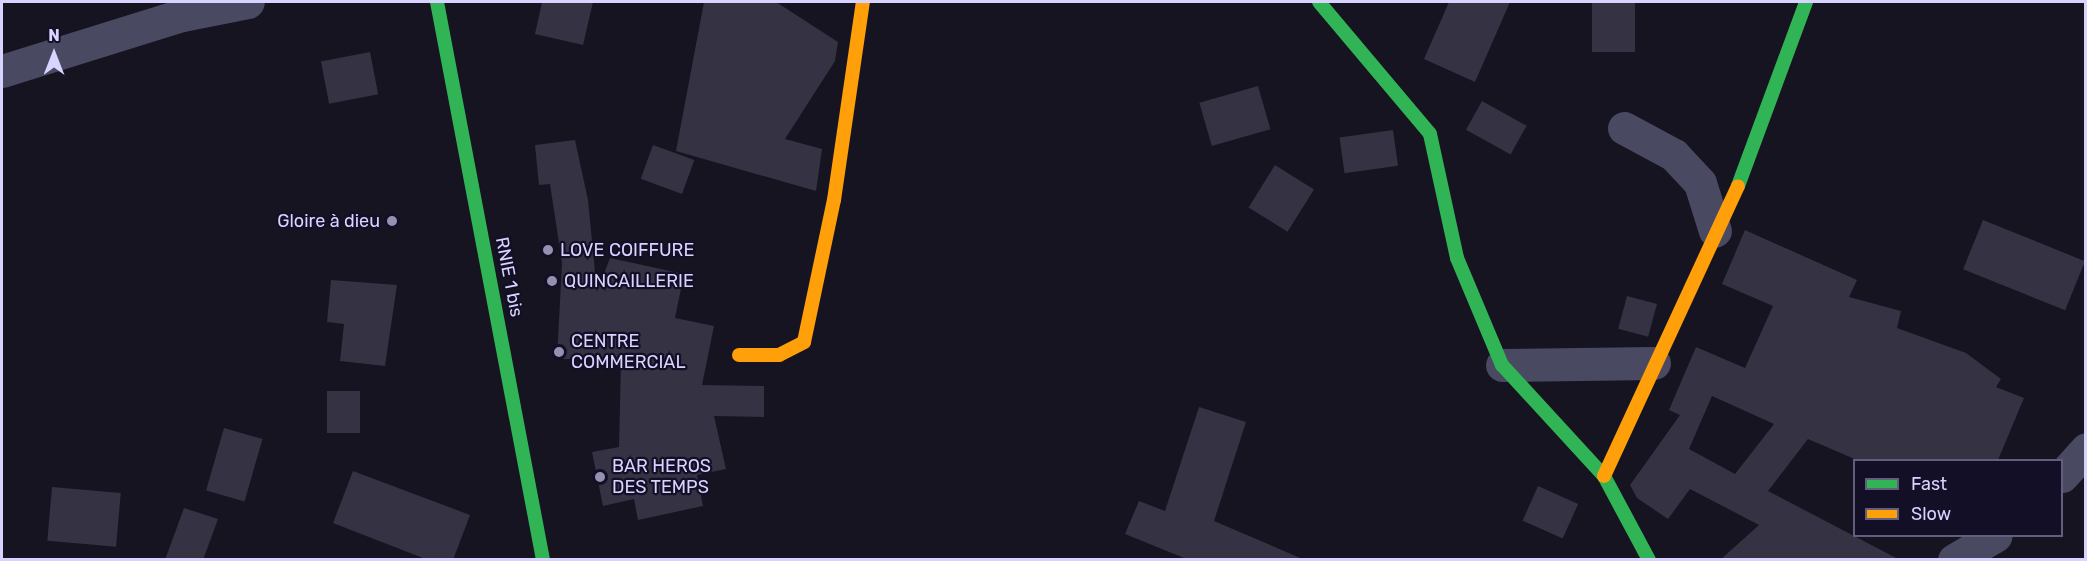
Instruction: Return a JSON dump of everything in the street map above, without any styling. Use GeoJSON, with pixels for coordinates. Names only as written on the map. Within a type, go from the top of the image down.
{"type":"FeatureCollection","features":[{"type":"Feature","properties":{"kind":"street"},"geometry":{"type":"LineString","coordinates":[[2,71],[182,15],[248,2]]}},
{"type":"Feature","properties":{"kind":"street","name":"RNIE 1 bis"},"geometry":{"type":"LineString","coordinates":[[437,2],[543,560]]}},
{"type":"Feature","properties":{"kind":"street"},"geometry":{"type":"LineString","coordinates":[[739,355],[779,355],[804,342],[834,200],[863,2]]}},
{"type":"Feature","properties":{"kind":"street"},"geometry":{"type":"LineString","coordinates":[[1319,2],[1430,134],[1457,258],[1502,365],[1604,476],[1649,560]]}},
{"type":"Feature","properties":{"kind":"street"},"geometry":{"type":"LineString","coordinates":[[1604,476],[1715,231],[1752,156],[1806,2]]}},
{"type":"Feature","properties":{"kind":"street"},"geometry":{"type":"LineString","coordinates":[[1624,128],[1674,155],[1700,183],[1715,231]]}},
{"type":"Feature","properties":{"kind":"street"},"geometry":{"type":"LineString","coordinates":[[1502,365],[1654,363]]}},
{"type":"Feature","properties":{"kind":"street"},"geometry":{"type":"LineString","coordinates":[[2063,474],[2085,449]]}},
{"type":"Feature","properties":{"kind":"street"},"geometry":{"type":"LineString","coordinates":[[1954,560],[1993,537]]}},
{"type":"Feature","properties":{"kind":"building"},"geometry":{"type":"Polygon","coordinates":[[[542,2],[593,2],[583,45],[535,34],[542,2]]]}},
{"type":"Feature","properties":{"kind":"building"},"geometry":{"type":"Polygon","coordinates":[[[704,2],[776,2],[838,42],[835,61],[785,139],[822,149],[816,191],[676,151],[704,2]]]}},
{"type":"Feature","properties":{"kind":"building"},"geometry":{"type":"Polygon","coordinates":[[[1449,2],[1510,2],[1475,82],[1424,59],[1449,2]]]}},
{"type":"Feature","properties":{"kind":"building"},"geometry":{"type":"Polygon","coordinates":[[[1592,2],[1635,2],[1635,52],[1592,52],[1592,2]]]}},
{"type":"Feature","properties":{"kind":"building"},"geometry":{"type":"Polygon","coordinates":[[[370,52],[378,94],[329,104],[321,62],[370,52]]]}},
{"type":"Feature","properties":{"kind":"building"},"geometry":{"type":"Polygon","coordinates":[[[1258,86],[1270,129],[1212,146],[1199,103],[1258,86]]]}},
{"type":"Feature","properties":{"kind":"building"},"geometry":{"type":"Polygon","coordinates":[[[1482,101],[1527,126],[1511,155],[1466,130],[1482,101]]]}},
{"type":"Feature","properties":{"kind":"building"},"geometry":{"type":"Polygon","coordinates":[[[1393,130],[1398,166],[1345,173],[1340,138],[1393,130]]]}},
{"type":"Feature","properties":{"kind":"building"},"geometry":{"type":"Polygon","coordinates":[[[575,140],[588,200],[597,292],[610,258],[684,274],[675,318],[714,326],[702,385],[764,386],[764,417],[714,416],[726,469],[697,475],[703,506],[638,520],[634,499],[603,506],[592,452],[619,447],[621,359],[557,359],[562,263],[550,184],[539,185],[535,145],[575,140]]]}},
{"type":"Feature","properties":{"kind":"building"},"geometry":{"type":"Polygon","coordinates":[[[653,145],[694,160],[682,194],[641,179],[653,145]]]}},
{"type":"Feature","properties":{"kind":"building"},"geometry":{"type":"Polygon","coordinates":[[[1275,165],[1314,189],[1288,232],[1249,207],[1275,165]]]}},
{"type":"Feature","properties":{"kind":"building"},"geometry":{"type":"Polygon","coordinates":[[[1983,220],[2085,261],[2065,310],[1963,269],[1983,220]]]}},
{"type":"Feature","properties":{"kind":"building"},"geometry":{"type":"Polygon","coordinates":[[[1745,230],[1857,280],[1849,297],[1901,311],[1897,328],[1966,353],[2001,379],[1996,387],[2024,398],[1998,459],[1855,459],[1808,439],[1768,491],[1900,560],[1720,560],[1759,525],[1690,489],[1668,519],[1637,498],[1630,485],[1680,415],[1669,410],[1696,347],[1745,368],[1773,306],[1722,284],[1745,230]],[[1712,396],[1689,449],[1735,474],[1774,424],[1712,396]]]}},
{"type":"Feature","properties":{"kind":"building"},"geometry":{"type":"Polygon","coordinates":[[[331,280],[397,285],[385,366],[340,361],[344,324],[327,322],[331,280]]]}},
{"type":"Feature","properties":{"kind":"building"},"geometry":{"type":"Polygon","coordinates":[[[1627,296],[1657,304],[1648,337],[1618,329],[1627,296]]]}},
{"type":"Feature","properties":{"kind":"building"},"geometry":{"type":"Polygon","coordinates":[[[327,391],[360,391],[360,433],[327,433],[327,391]]]}},
{"type":"Feature","properties":{"kind":"building"},"geometry":{"type":"Polygon","coordinates":[[[1199,407],[1246,422],[1214,521],[1305,560],[1189,560],[1125,534],[1139,501],[1165,511],[1199,407]]]}},
{"type":"Feature","properties":{"kind":"building"},"geometry":{"type":"Polygon","coordinates":[[[224,428],[262,439],[245,502],[206,490],[224,428]]]}},
{"type":"Feature","properties":{"kind":"building"},"geometry":{"type":"Polygon","coordinates":[[[353,471],[470,515],[453,560],[428,560],[333,523],[353,471]]]}},
{"type":"Feature","properties":{"kind":"building"},"geometry":{"type":"Polygon","coordinates":[[[1538,486],[1578,504],[1563,539],[1523,521],[1538,486]]]}},
{"type":"Feature","properties":{"kind":"building"},"geometry":{"type":"Polygon","coordinates":[[[52,487],[121,493],[116,547],[47,541],[52,487]]]}},
{"type":"Feature","properties":{"kind":"building"},"geometry":{"type":"Polygon","coordinates":[[[184,508],[218,519],[203,560],[165,560],[184,508]]]}},
{"type":"Feature","properties":{"kind":"traffic: fast"},"geometry":{"type":"LineString","coordinates":[[437,2],[543,560]]}},
{"type":"Feature","properties":{"kind":"traffic: fast"},"geometry":{"type":"LineString","coordinates":[[1319,2],[1430,134],[1457,258],[1502,365],[1604,476],[1649,560]]}},
{"type":"Feature","properties":{"kind":"traffic: fast"},"geometry":{"type":"LineString","coordinates":[[1738,186],[1806,2]]}},
{"type":"Feature","properties":{"kind":"traffic: slow"},"geometry":{"type":"LineString","coordinates":[[739,355],[779,355],[804,342],[834,200],[863,2]]}},
{"type":"Feature","properties":{"kind":"traffic: slow"},"geometry":{"type":"LineString","coordinates":[[1604,476],[1738,186]]}},
{"type":"Feature","properties":{"kind":"place","name":"Gloire à dieu"},"geometry":{"type":"Point","coordinates":[392,221]}},
{"type":"Feature","properties":{"kind":"place","name":"LOVE COIFFURE"},"geometry":{"type":"Point","coordinates":[548,250]}},
{"type":"Feature","properties":{"kind":"place","name":"QUINCAILLERIE"},"geometry":{"type":"Point","coordinates":[552,281]}},
{"type":"Feature","properties":{"kind":"place","name":"CENTRE COMMERCIAL"},"geometry":{"type":"Point","coordinates":[559,352]}},
{"type":"Feature","properties":{"kind":"place","name":"BAR HEROS DES TEMPS"},"geometry":{"type":"Point","coordinates":[600,477]}}]}
